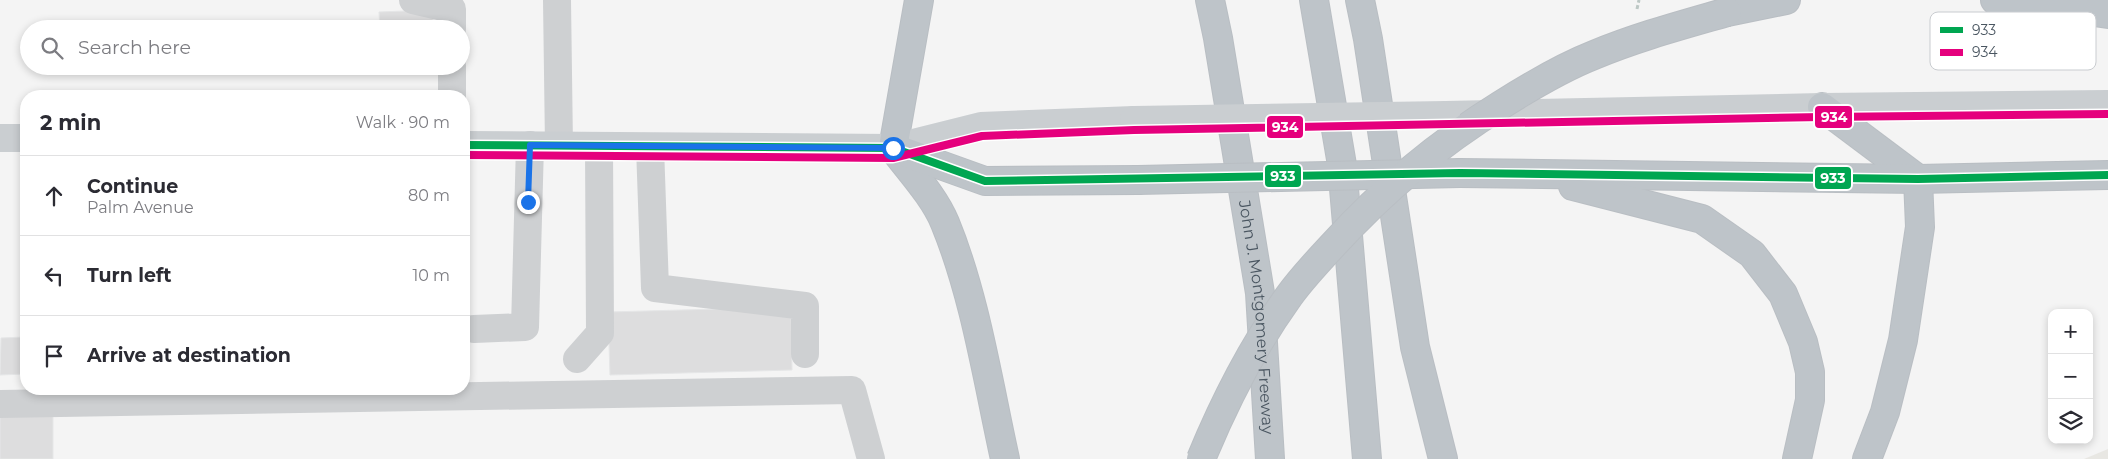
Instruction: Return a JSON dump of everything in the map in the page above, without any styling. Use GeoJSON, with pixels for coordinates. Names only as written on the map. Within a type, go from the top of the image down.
{"type":"FeatureCollection","features":[{"type":"Feature","properties":{"kind":"highway"},"geometry":{"type":"LineString","coordinates":[[919,0],[893,148],[925,191],[944,222],[967,289],[1005,459]]}},
{"type":"Feature","properties":{"kind":"highway","name":"John J. Montgomery Freeway"},"geometry":{"type":"LineString","coordinates":[[1210,0],[1260,293],[1270,459]]}},
{"type":"Feature","properties":{"kind":"highway"},"geometry":{"type":"LineString","coordinates":[[1314,0],[1342,165],[1366,459]]}},
{"type":"Feature","properties":{"kind":"highway"},"geometry":{"type":"LineString","coordinates":[[1360,0],[1368,39],[1415,347],[1443,459]]}},
{"type":"Feature","properties":{"kind":"highway"},"geometry":{"type":"LineString","coordinates":[[1201,459],[1233,390],[1268,327],[1290,295],[1355,221],[1395,182],[1477,120],[1553,74],[1593,55],[1648,34],[1727,12],[1786,0]]}},
{"type":"Feature","properties":{"kind":"highway"},"geometry":{"type":"LineString","coordinates":[[1995,0],[2094,12]]}},
{"type":"Feature","properties":{"kind":"highway"},"geometry":{"type":"LineString","coordinates":[[1822,107],[1918,179]]}},
{"type":"Feature","properties":{"kind":"highway"},"geometry":{"type":"LineString","coordinates":[[893,148],[985,181],[1138,180],[1460,173],[1918,179],[2108,175]]}},
{"type":"Feature","properties":{"kind":"highway"},"geometry":{"type":"LineString","coordinates":[[1523,174],[1628,198],[1702,219],[1752,254],[1784,294],[1803,342],[1810,372],[1810,400],[1797,459]]}},
{"type":"Feature","properties":{"kind":"highway"},"geometry":{"type":"LineString","coordinates":[[1867,459],[1885,412],[1903,340],[1920,226],[1918,179]]}},
{"type":"Feature","properties":{"kind":"main road"},"geometry":{"type":"LineString","coordinates":[[470,145],[893,148],[981,126],[1134,120],[1822,107],[2108,104]]}},
{"type":"Feature","properties":{"kind":"main road"},"geometry":{"type":"LineString","coordinates":[[0,138],[20,138]]}},
{"type":"Feature","properties":{"kind":"lane"},"geometry":{"type":"LineString","coordinates":[[413,0],[452,10],[452,20]]}},
{"type":"Feature","properties":{"kind":"lane"},"geometry":{"type":"LineString","coordinates":[[557,0],[559,146]]}},
{"type":"Feature","properties":{"kind":"lane"},"geometry":{"type":"LineString","coordinates":[[452,75],[452,90]]}},
{"type":"Feature","properties":{"kind":"lane"},"geometry":{"type":"LineString","coordinates":[[474,329],[525,327],[530,145]]}},
{"type":"Feature","properties":{"kind":"lane"},"geometry":{"type":"LineString","coordinates":[[577,359],[600,333],[599,146]]}},
{"type":"Feature","properties":{"kind":"lane"},"geometry":{"type":"LineString","coordinates":[[650,147],[655,288],[805,306],[805,354]]}},
{"type":"Feature","properties":{"kind":"lane"},"geometry":{"type":"LineString","coordinates":[[0,404],[852,390],[871,459]]}},
{"type":"Feature","properties":{"kind":"shaded area"},"geometry":{"type":"Polygon","coordinates":[[[2108,449],[2108,459],[2084,459],[2108,449]]]}},
{"type":"Feature","properties":{"kind":"building"},"geometry":{"type":"Polygon","coordinates":[[[433,10],[433,20],[379,20],[379,12],[433,10]]]}},
{"type":"Feature","properties":{"kind":"building"},"geometry":{"type":"Polygon","coordinates":[[[791,307],[792,370],[610,375],[608,312],[791,307]]]}},
{"type":"Feature","properties":{"kind":"building"},"geometry":{"type":"Polygon","coordinates":[[[20,337],[20,374],[0,375],[1,338],[20,337]]]}},
{"type":"Feature","properties":{"kind":"building"},"geometry":{"type":"Polygon","coordinates":[[[0,405],[53,406],[53,459],[0,459],[0,405]]]}},
{"type":"Feature","properties":{"kind":"transit line","name":"934"},"geometry":{"type":"LineString","coordinates":[[470,155],[893,158],[982,136],[1134,130],[1822,117],[2108,114]]}},
{"type":"Feature","properties":{"kind":"transit line","name":"933"},"geometry":{"type":"LineString","coordinates":[[470,145],[893,148],[985,181],[1460,173],[1918,179],[2108,175]]}},
{"type":"Feature","properties":{"kind":"route"},"geometry":{"type":"LineString","coordinates":[[528,202],[530,145],[893,148]]}}]}
